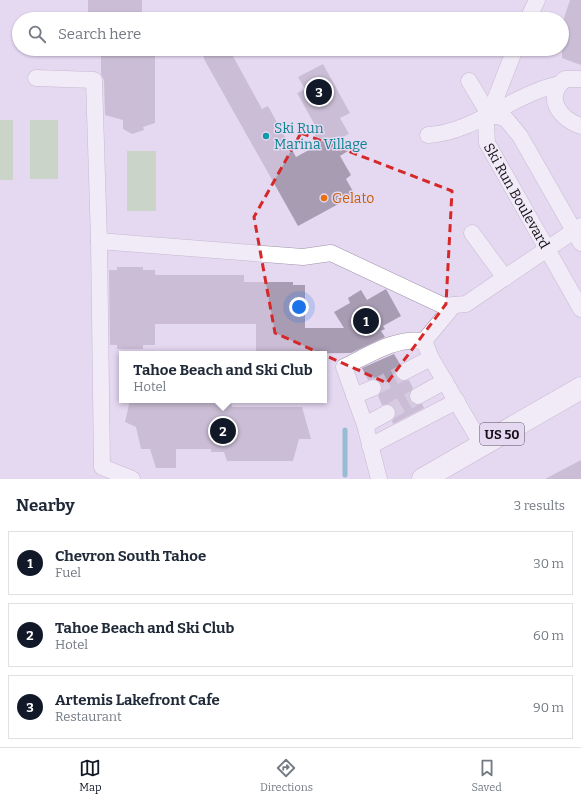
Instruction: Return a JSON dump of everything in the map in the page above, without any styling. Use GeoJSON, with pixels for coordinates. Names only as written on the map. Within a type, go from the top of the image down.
{"type":"FeatureCollection","features":[{"type":"Feature","properties":{"kind":"highway","name":"US 50"},"geometry":{"type":"LineString","coordinates":[[423,479],[581,388]]}},
{"type":"Feature","properties":{"kind":"street"},"geometry":{"type":"LineString","coordinates":[[531,12],[537,0]]}},
{"type":"Feature","properties":{"kind":"street"},"geometry":{"type":"LineString","coordinates":[[490,116],[512,56]]}},
{"type":"Feature","properties":{"kind":"street"},"geometry":{"type":"LineString","coordinates":[[36,78],[94,80],[99,240],[102,467],[132,479]]}},
{"type":"Feature","properties":{"kind":"street"},"geometry":{"type":"LineString","coordinates":[[428,135],[440,135],[490,116],[540,90],[560,83],[565,79],[581,79]]}},
{"type":"Feature","properties":{"kind":"street"},"geometry":{"type":"LineString","coordinates":[[469,81],[490,116]]}},
{"type":"Feature","properties":{"kind":"street"},"geometry":{"type":"LineString","coordinates":[[560,83],[555,96],[558,110],[562,117],[570,123],[581,126]]}},
{"type":"Feature","properties":{"kind":"street","name":"Ski Run Boulevard"},"geometry":{"type":"LineString","coordinates":[[578,233],[513,126],[506,119],[498,116],[490,116],[485,132],[486,143],[581,309]]}},
{"type":"Feature","properties":{"kind":"street"},"geometry":{"type":"LineString","coordinates":[[472,233],[505,278]]}},
{"type":"Feature","properties":{"kind":"street"},"geometry":{"type":"LineString","coordinates":[[99,240],[303,257],[331,253],[444,306],[466,304],[547,250],[578,233]]}},
{"type":"Feature","properties":{"kind":"street"},"geometry":{"type":"LineString","coordinates":[[424,341],[454,305]]}},
{"type":"Feature","properties":{"kind":"street"},"geometry":{"type":"LineString","coordinates":[[380,479],[365,425],[344,367],[396,342],[412,339],[424,341]]}},
{"type":"Feature","properties":{"kind":"street"},"geometry":{"type":"LineString","coordinates":[[424,341],[431,358],[482,445]]}},
{"type":"Feature","properties":{"kind":"street"},"geometry":{"type":"LineString","coordinates":[[404,372],[431,358]]}},
{"type":"Feature","properties":{"kind":"street"},"geometry":{"type":"LineString","coordinates":[[418,396],[445,381]]}},
{"type":"Feature","properties":{"kind":"street"},"geometry":{"type":"LineString","coordinates":[[354,396],[373,388]]}},
{"type":"Feature","properties":{"kind":"street"},"geometry":{"type":"LineString","coordinates":[[370,446],[456,401]]}},
{"type":"Feature","properties":{"kind":"street"},"geometry":{"type":"LineString","coordinates":[[365,425],[387,413]]}},
{"type":"Feature","properties":{"kind":"highlighted area"},"geometry":{"type":"Polygon","coordinates":[[[301,133],[452,191],[446,304],[387,383],[275,333],[254,217],[301,133]]]}},
{"type":"Feature","properties":{"kind":"green space"},"geometry":{"type":"Polygon","coordinates":[[[0,120],[13,120],[13,180],[0,180],[0,120]]]}},
{"type":"Feature","properties":{"kind":"green space"},"geometry":{"type":"Polygon","coordinates":[[[30,120],[58,120],[58,179],[30,179],[30,120]]]}},
{"type":"Feature","properties":{"kind":"green space"},"geometry":{"type":"Polygon","coordinates":[[[127,151],[156,151],[156,211],[127,211],[127,151]]]}},
{"type":"Feature","properties":{"kind":"building"},"geometry":{"type":"Polygon","coordinates":[[[88,0],[142,0],[142,12],[88,12],[88,0]]]}},
{"type":"Feature","properties":{"kind":"building"},"geometry":{"type":"Polygon","coordinates":[[[570,0],[581,0],[581,65],[562,58],[562,56],[569,56],[569,12],[566,12],[570,0]]]}},
{"type":"Feature","properties":{"kind":"building"},"geometry":{"type":"Polygon","coordinates":[[[101,56],[155,56],[155,123],[143,127],[144,130],[132,134],[123,129],[123,120],[105,115],[104,80],[101,74],[101,56]]]}},
{"type":"Feature","properties":{"kind":"building","name":"Ski Run Marina Village"},"geometry":{"type":"Polygon","coordinates":[[[204,56],[233,56],[262,109],[268,106],[296,157],[320,144],[312,130],[316,127],[297,93],[305,89],[298,77],[323,64],[350,113],[340,118],[349,134],[341,138],[348,151],[340,156],[351,175],[346,179],[355,195],[298,226],[204,56]]]}},
{"type":"Feature","properties":{"kind":"building"},"geometry":{"type":"Polygon","coordinates":[[[117,267],[143,267],[143,270],[155,270],[155,275],[244,275],[244,282],[293,282],[293,285],[305,285],[305,328],[344,328],[334,312],[350,303],[348,298],[361,290],[367,300],[386,289],[401,316],[383,326],[385,329],[381,331],[385,337],[351,353],[327,353],[327,351],[256,351],[256,324],[155,324],[155,345],[143,345],[143,349],[117,349],[117,345],[110,345],[109,270],[117,270],[117,267]]]}},
{"type":"Feature","properties":{"kind":"building"},"geometry":{"type":"Polygon","coordinates":[[[394,354],[400,364],[395,371],[396,377],[403,381],[409,380],[413,388],[409,395],[410,400],[413,404],[422,404],[424,408],[393,424],[392,421],[396,414],[395,408],[388,404],[382,405],[378,396],[382,390],[382,384],[375,379],[368,380],[362,368],[394,354]]]}},
{"type":"Feature","properties":{"kind":"building"},"geometry":{"type":"Polygon","coordinates":[[[129,403],[231,403],[232,407],[302,407],[311,439],[299,439],[293,461],[227,461],[224,452],[211,452],[211,449],[176,449],[176,468],[156,468],[150,449],[141,449],[136,427],[125,422],[129,403]]]}},
{"type":"Feature","properties":{"kind":"building"},"geometry":{"type":"Polygon","coordinates":[[[581,460],[581,479],[545,479],[581,460]]]}},
{"type":"Feature","properties":{"kind":"waterway"},"geometry":{"type":"LineString","coordinates":[[345,430],[345,475]]}},
{"type":"Feature","properties":{"kind":"tunnel"},"geometry":{"type":"LineString","coordinates":[[373,388],[404,372]]}},
{"type":"Feature","properties":{"kind":"tunnel"},"geometry":{"type":"LineString","coordinates":[[387,413],[418,396]]}},
{"type":"Feature","properties":{"kind":"place","name":"Artemis Lakefront Cafe"},"geometry":{"type":"Point","coordinates":[319,92]}},
{"type":"Feature","properties":{"kind":"place","name":"Ski Run Marina Village"},"geometry":{"type":"Point","coordinates":[266,136]}},
{"type":"Feature","properties":{"kind":"place","name":"Gelato"},"geometry":{"type":"Point","coordinates":[324,198]}},
{"type":"Feature","properties":{"kind":"place","name":"Chevron South Tahoe"},"geometry":{"type":"Point","coordinates":[366,321]}},
{"type":"Feature","properties":{"kind":"place","name":"Tahoe Beach and Ski Club"},"geometry":{"type":"Point","coordinates":[223,431]}}]}
